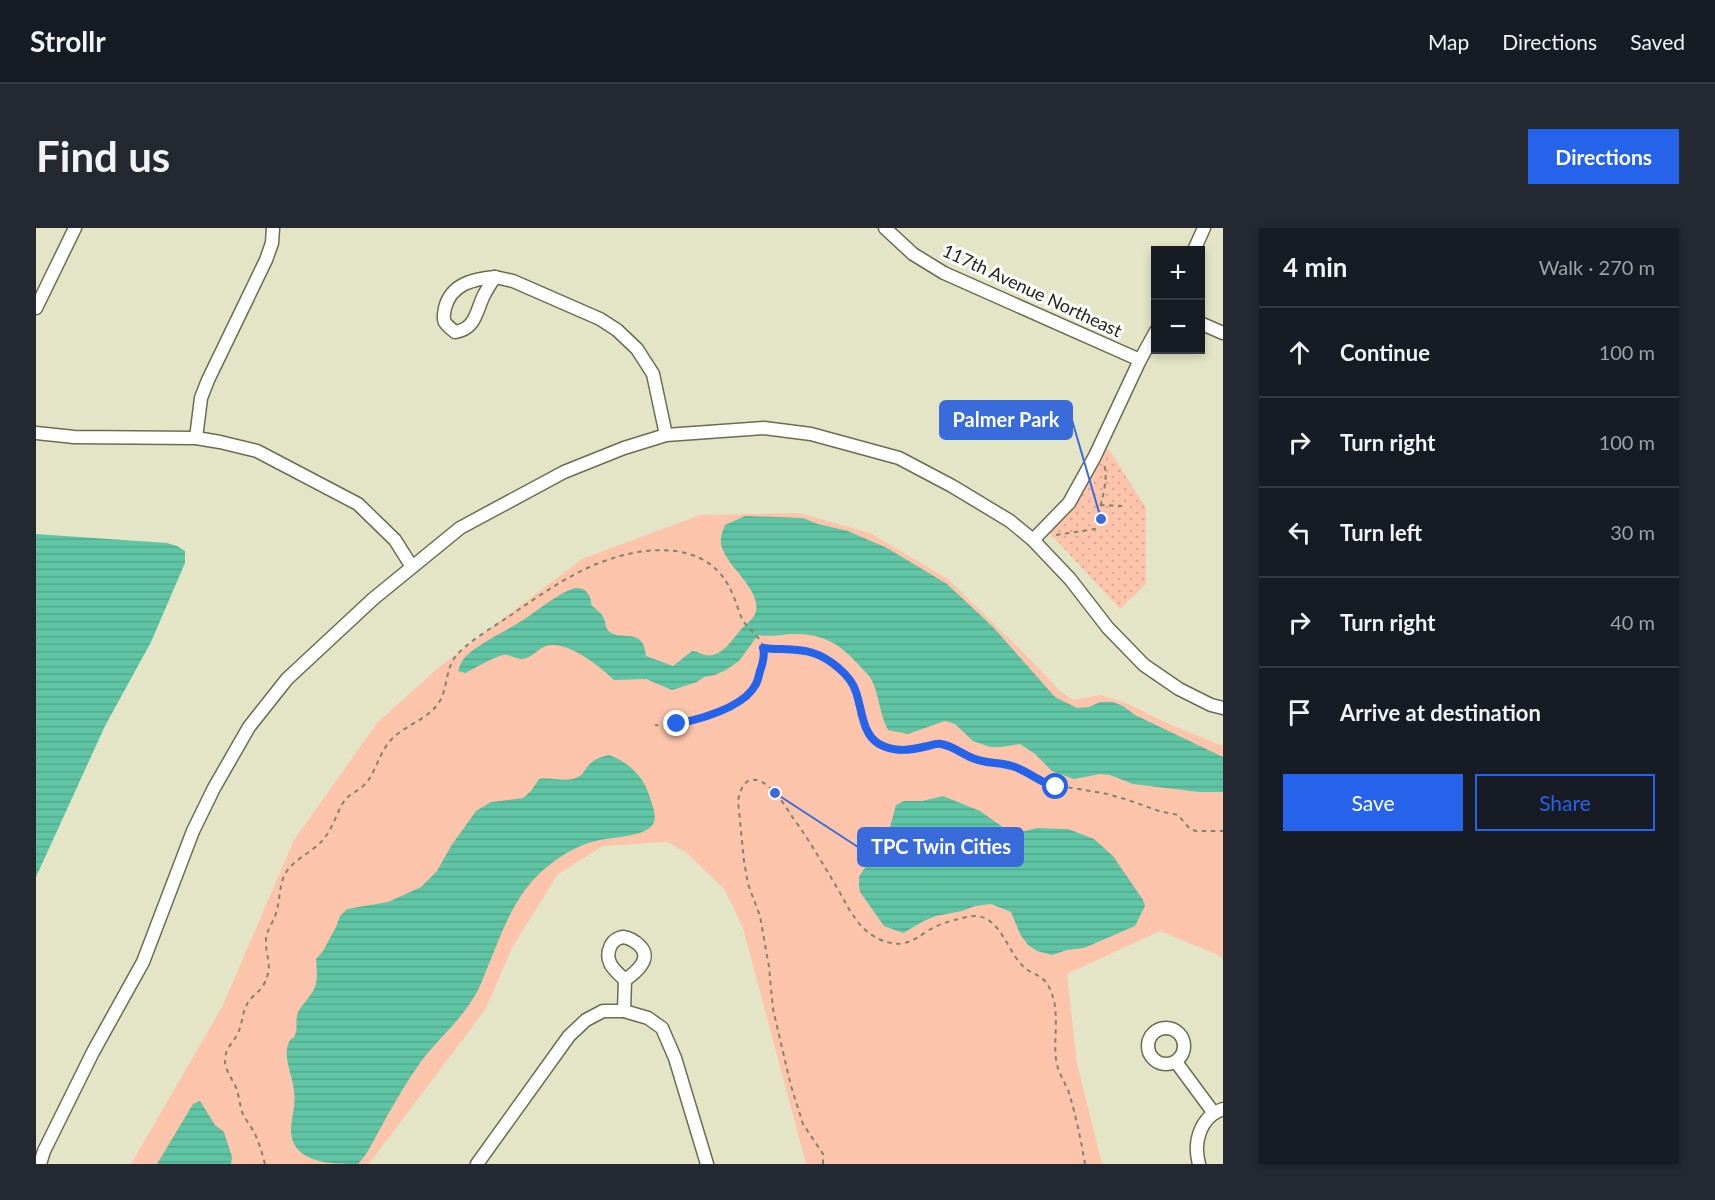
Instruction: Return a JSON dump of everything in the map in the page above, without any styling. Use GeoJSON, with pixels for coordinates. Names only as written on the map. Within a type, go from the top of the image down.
{"type":"FeatureCollection","features":[{"type":"Feature","properties":{"kind":"street"},"geometry":{"type":"LineString","coordinates":[[36,308],[75,228]]}},
{"type":"Feature","properties":{"kind":"street"},"geometry":{"type":"LineString","coordinates":[[196,438],[201,398],[266,260],[272,243],[273,228]]}},
{"type":"Feature","properties":{"kind":"street","name":"117th Avenue Northeast"},"geometry":{"type":"LineString","coordinates":[[885,228],[913,254],[944,273],[1140,360]]}},
{"type":"Feature","properties":{"kind":"street"},"geometry":{"type":"LineString","coordinates":[[1196,246],[1204,228]]}},
{"type":"Feature","properties":{"kind":"street"},"geometry":{"type":"LineString","coordinates":[[495,277],[483,296],[471,325],[464,331],[455,332],[446,324],[443,318],[447,298],[455,290],[478,279],[495,277],[513,281],[600,319],[617,330],[638,349],[653,374],[666,435]]}},
{"type":"Feature","properties":{"kind":"street"},"geometry":{"type":"LineString","coordinates":[[1205,325],[1223,333]]}},
{"type":"Feature","properties":{"kind":"street"},"geometry":{"type":"LineString","coordinates":[[1033,540],[1069,503],[1151,339]]}},
{"type":"Feature","properties":{"kind":"street"},"geometry":{"type":"LineString","coordinates":[[40,1164],[44,1151],[93,1052],[143,962],[193,831],[214,788],[249,727],[287,680],[373,599],[460,528],[564,472],[624,448],[666,435],[764,428],[811,434],[899,458],[952,486],[1010,521],[1033,540],[1070,579],[1107,628],[1144,665],[1179,689],[1211,705],[1223,708]]}},
{"type":"Feature","properties":{"kind":"street"},"geometry":{"type":"LineString","coordinates":[[36,433],[74,437],[196,438],[257,451],[358,504],[395,540],[412,567]]}},
{"type":"Feature","properties":{"kind":"street"},"geometry":{"type":"LineString","coordinates":[[624,1011],[625,980]]}},
{"type":"Feature","properties":{"kind":"street"},"geometry":{"type":"LineString","coordinates":[[477,1164],[569,1036],[586,1020],[603,1011],[624,1011],[648,1018],[662,1028],[675,1058],[707,1164]]}},
{"type":"Feature","properties":{"kind":"street"},"geometry":{"type":"LineString","coordinates":[[1176,1062],[1218,1111],[1207,1119],[1199,1133],[1196,1143],[1199,1164]]}},
{"type":"Feature","properties":{"kind":"path"},"geometry":{"type":"LineString","coordinates":[[1043,530],[1051,537],[1061,533],[1095,529],[1106,468],[1096,452]]}},
{"type":"Feature","properties":{"kind":"path"},"geometry":{"type":"LineString","coordinates":[[1100,505],[1122,506]]}},
{"type":"Feature","properties":{"kind":"path"},"geometry":{"type":"LineString","coordinates":[[265,1164],[253,1129],[242,1112],[236,1087],[226,1067],[225,1056],[229,1045],[237,1035],[244,1010],[265,984],[270,960],[266,937],[276,916],[283,877],[298,859],[318,845],[327,835],[347,797],[368,781],[392,739],[430,713],[439,703],[445,692],[455,657],[486,631],[530,601],[596,564],[658,550],[688,553],[700,558],[723,577],[745,623],[763,648],[763,663],[755,686],[746,696],[725,710],[711,716],[677,724],[655,725]]}},
{"type":"Feature","properties":{"kind":"path"},"geometry":{"type":"LineString","coordinates":[[763,648],[800,649],[828,660],[848,678],[855,689],[863,721],[871,738],[887,748],[900,751],[939,743],[975,759],[1016,767],[1047,784],[1103,793],[1159,812],[1178,815],[1190,829],[1196,831],[1223,831]]}},
{"type":"Feature","properties":{"kind":"path"},"geometry":{"type":"LineString","coordinates":[[823,1164],[823,1154],[803,1124],[791,1086],[773,1009],[769,967],[760,916],[748,885],[738,801],[739,791],[750,780],[758,780],[776,793],[807,837],[853,916],[862,928],[873,936],[895,944],[907,943],[940,925],[977,916],[989,921],[998,930],[1026,969],[1043,978],[1050,988],[1054,1002],[1056,1059],[1074,1112],[1085,1164]]}},
{"type":"Feature","properties":{"kind":"shaded area"},"geometry":{"type":"Polygon","coordinates":[[[1108,448],[1146,508],[1146,584],[1120,609],[1048,531],[1108,448]]]}},
{"type":"Feature","properties":{"kind":"shaded area"},"geometry":{"type":"Polygon","coordinates":[[[799,513],[870,533],[948,579],[1059,690],[1073,700],[1100,695],[1124,702],[1169,724],[1223,746],[1223,960],[1220,956],[1160,931],[1067,974],[1077,1063],[1102,1164],[806,1164],[743,928],[724,889],[687,853],[667,842],[603,846],[558,874],[513,946],[485,1010],[369,1164],[131,1164],[222,1007],[294,840],[377,723],[438,668],[582,559],[700,515],[799,513]]]}},
{"type":"Feature","properties":{"kind":"shaded area"},"geometry":{"type":"Polygon","coordinates":[[[745,516],[803,518],[848,531],[887,548],[947,584],[993,627],[1055,697],[1077,708],[1089,707],[1100,702],[1113,702],[1223,757],[1223,792],[1199,792],[1133,784],[1110,775],[1100,774],[1074,779],[1052,771],[1035,754],[1020,744],[990,747],[973,741],[955,724],[945,721],[908,734],[888,730],[870,677],[843,649],[828,640],[811,635],[758,635],[739,661],[726,670],[672,690],[646,679],[614,680],[601,668],[573,650],[554,645],[543,647],[525,659],[503,655],[466,673],[458,671],[465,657],[480,645],[523,620],[559,595],[579,588],[588,594],[591,605],[602,615],[607,629],[617,635],[635,637],[640,640],[646,656],[673,666],[692,651],[705,655],[720,652],[754,616],[756,607],[750,588],[729,560],[721,543],[725,525],[745,516]]]}},
{"type":"Feature","properties":{"kind":"shaded area"},"geometry":{"type":"Polygon","coordinates":[[[36,534],[167,543],[185,551],[185,563],[151,642],[105,726],[36,877],[36,534]]]}},
{"type":"Feature","properties":{"kind":"shaded area"},"geometry":{"type":"Polygon","coordinates":[[[609,755],[632,768],[642,780],[649,795],[654,822],[645,831],[630,836],[591,842],[574,849],[551,864],[528,886],[507,921],[474,997],[420,1063],[368,1152],[358,1164],[314,1160],[297,1149],[291,1128],[294,1096],[287,1048],[296,1032],[298,1012],[312,993],[317,979],[316,959],[323,951],[340,916],[347,909],[388,902],[421,887],[437,871],[451,846],[476,811],[491,802],[523,798],[539,779],[574,779],[595,760],[609,755]]]}},
{"type":"Feature","properties":{"kind":"shaded area"},"geometry":{"type":"Polygon","coordinates":[[[943,796],[980,811],[1004,828],[1017,833],[1037,828],[1068,829],[1094,839],[1113,856],[1143,900],[1145,906],[1135,926],[1084,948],[1052,955],[1037,951],[1028,945],[1020,934],[1011,912],[991,904],[936,916],[903,933],[884,926],[860,892],[859,877],[882,850],[896,805],[904,801],[922,801],[943,796]]]}},
{"type":"Feature","properties":{"kind":"shaded area"},"geometry":{"type":"Polygon","coordinates":[[[200,1101],[215,1125],[224,1132],[232,1157],[231,1164],[157,1164],[193,1104],[200,1101]]]}},
{"type":"Feature","properties":{"kind":"place","name":"Palmer Park"},"geometry":{"type":"Point","coordinates":[1101,519]}},
{"type":"Feature","properties":{"kind":"place","name":"TPC Twin Cities"},"geometry":{"type":"Point","coordinates":[775,793]}},
{"type":"Feature","properties":{"kind":"route"},"geometry":{"type":"LineString","coordinates":[[677,724],[711,716],[746,696],[755,686],[763,663],[763,648],[800,649],[828,660],[848,678],[855,689],[867,730],[877,743],[900,751],[939,743],[975,759],[1016,767],[1056,787]]}}]}
